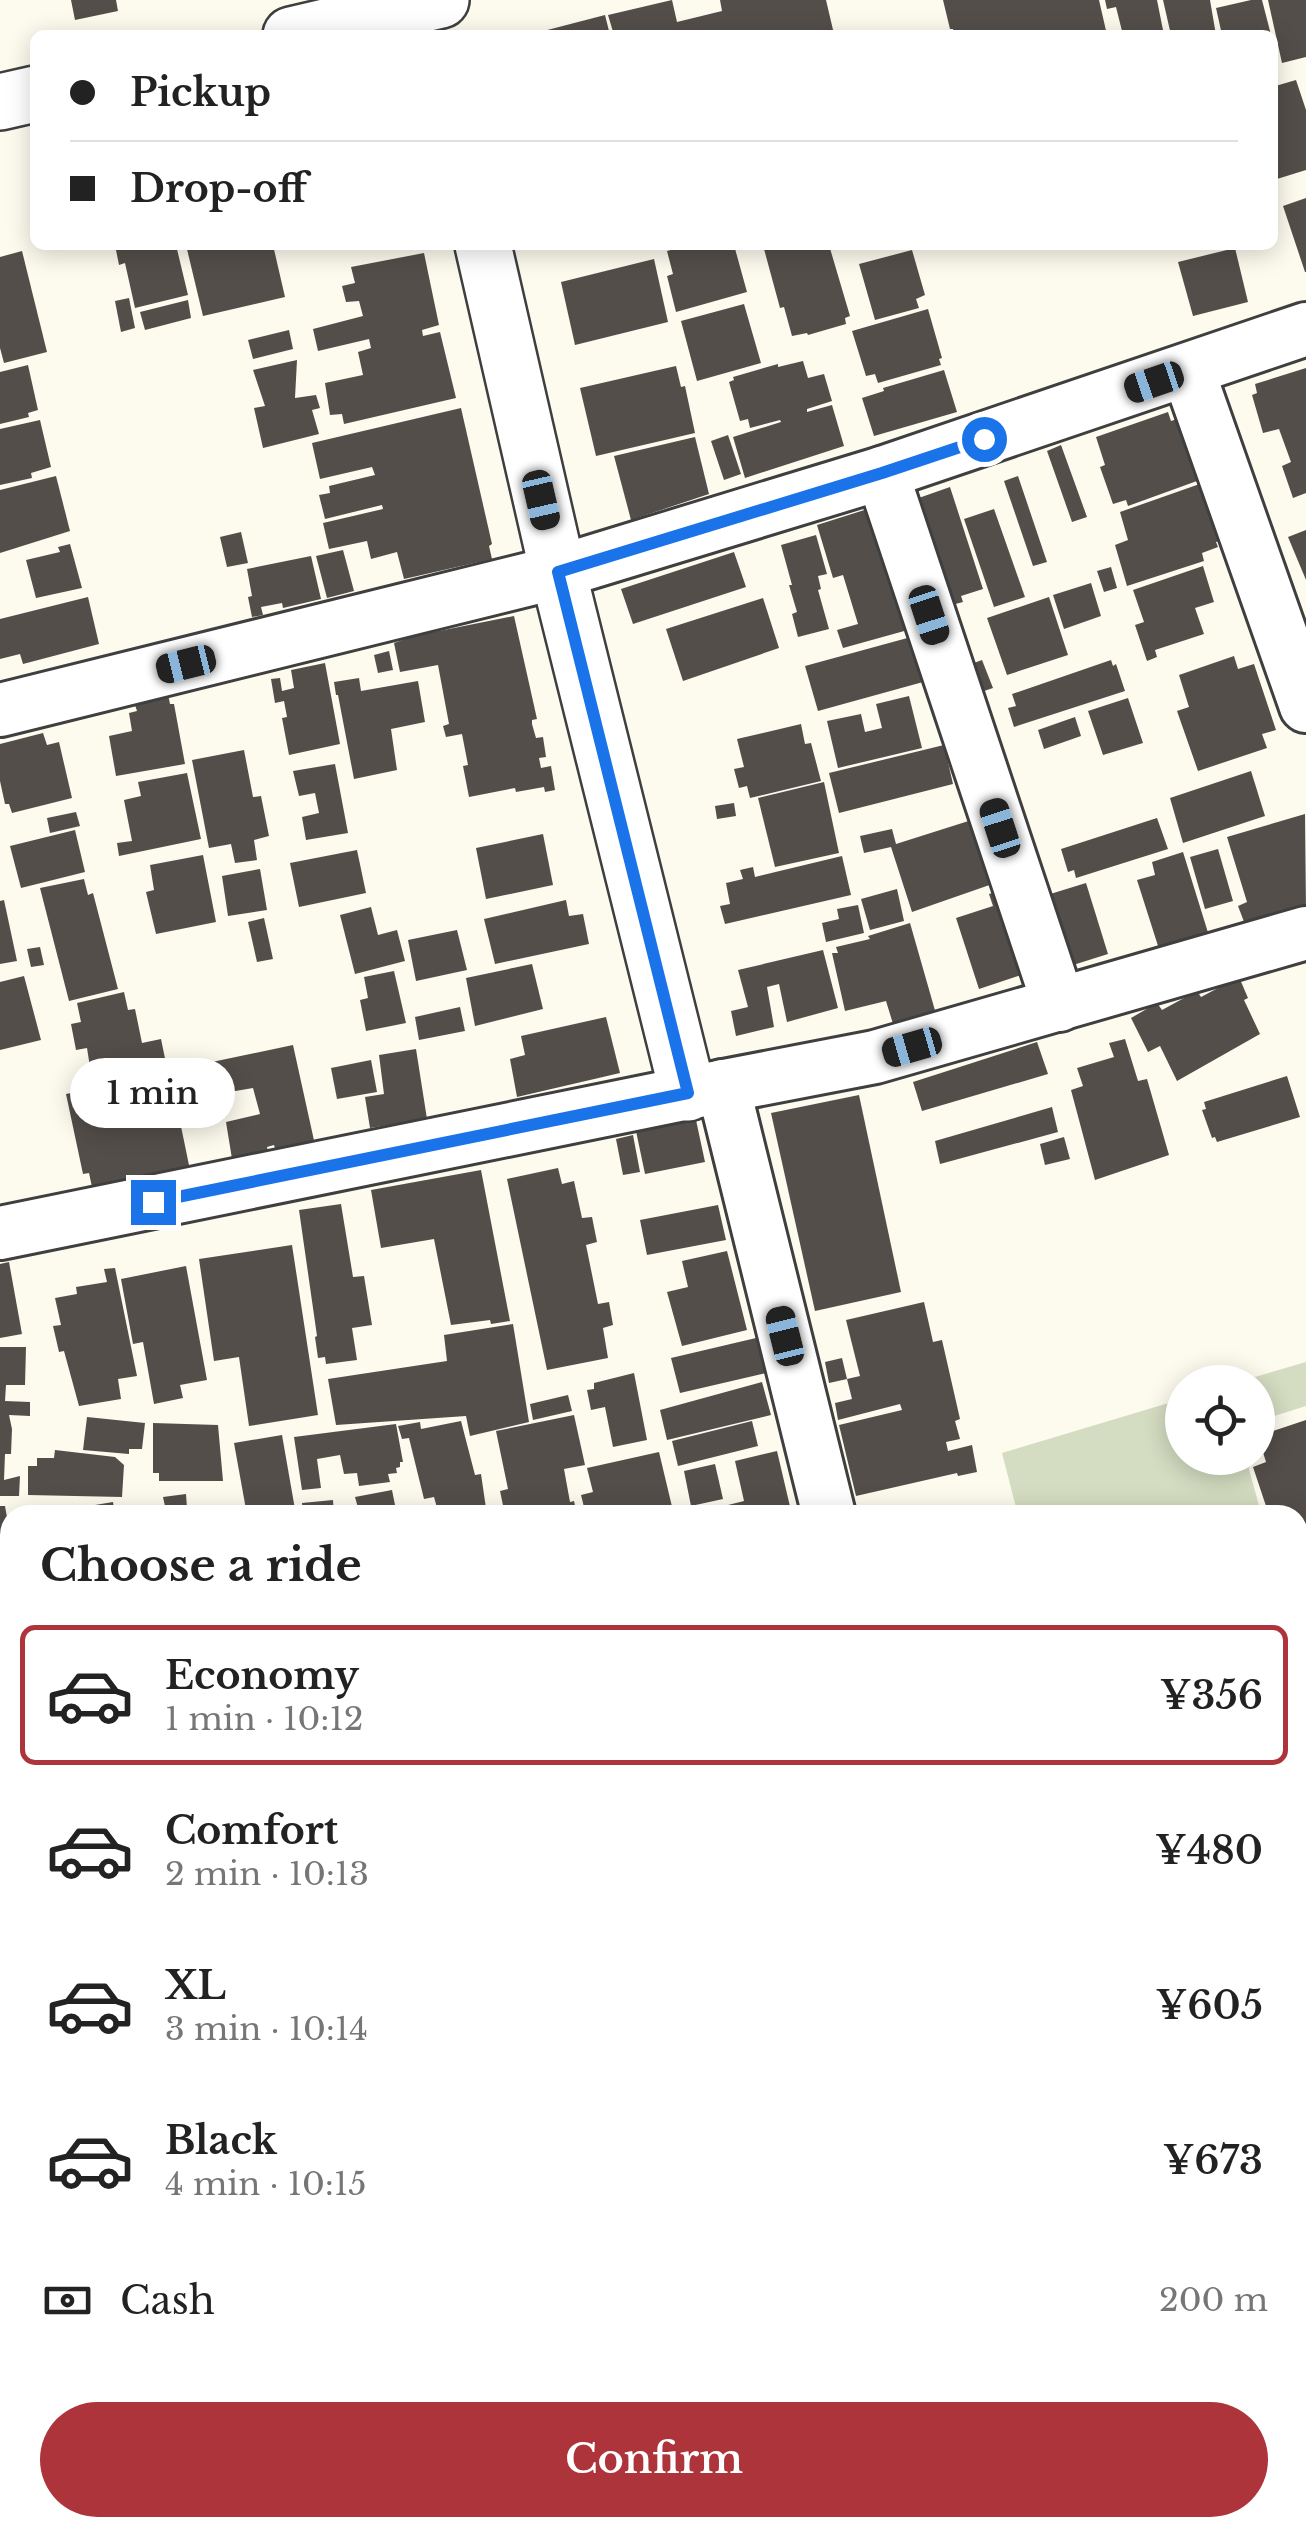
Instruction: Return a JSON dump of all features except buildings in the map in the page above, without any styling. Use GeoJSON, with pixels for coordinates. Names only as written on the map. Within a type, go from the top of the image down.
{"type":"FeatureCollection","features":[{"type":"Feature","properties":{"kind":"street"},"geometry":{"type":"LineString","coordinates":[[319,30],[433,10]]}},
{"type":"Feature","properties":{"kind":"street"},"geometry":{"type":"LineString","coordinates":[[0,102],[30,95]]}},
{"type":"Feature","properties":{"kind":"street"},"geometry":{"type":"LineString","coordinates":[[484,250],[558,572],[826,1505]]}},
{"type":"Feature","properties":{"kind":"street"},"geometry":{"type":"LineString","coordinates":[[0,710],[558,572],[882,473],[1306,330]]}},
{"type":"Feature","properties":{"kind":"street"},"geometry":{"type":"LineString","coordinates":[[1188,371],[1306,706]]}},
{"type":"Feature","properties":{"kind":"street"},"geometry":{"type":"LineString","coordinates":[[882,473],[1059,1005]]}},
{"type":"Feature","properties":{"kind":"street"},"geometry":{"type":"LineString","coordinates":[[0,1233],[875,1057],[1306,933]]}},
{"type":"Feature","properties":{"kind":"green space"},"geometry":{"type":"Polygon","coordinates":[[[1306,1362],[1306,1406],[1275,1416],[1275,1371],[1306,1362]]]}},
{"type":"Feature","properties":{"kind":"green space"},"geometry":{"type":"Polygon","coordinates":[[[1165,1404],[1165,1475],[1251,1475],[1259,1505],[1015,1505],[1002,1453],[1165,1404]]]}},
{"type":"Feature","properties":{"kind":"route"},"geometry":{"type":"LineString","coordinates":[[153,1202],[688,1093],[558,572],[984,439]]}}]}
